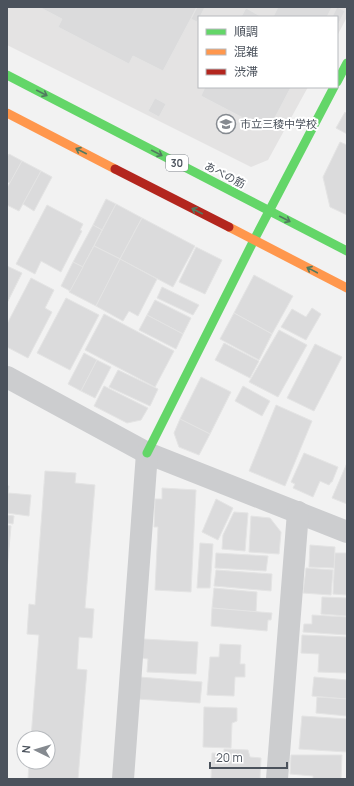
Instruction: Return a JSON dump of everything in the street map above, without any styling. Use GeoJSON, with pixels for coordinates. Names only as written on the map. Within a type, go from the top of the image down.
{"type":"FeatureCollection","features":[{"type":"Feature","properties":{"kind":"main road"},"geometry":{"type":"LineString","coordinates":[[338,80],[347,64]]}},
{"type":"Feature","properties":{"kind":"main road","name":"あべの筋"},"geometry":{"type":"LineString","coordinates":[[7,75],[347,251]]}},
{"type":"Feature","properties":{"kind":"main road"},"geometry":{"type":"LineString","coordinates":[[147,454],[254,240],[333,88]]}},
{"type":"Feature","properties":{"kind":"main road"},"geometry":{"type":"LineString","coordinates":[[7,113],[347,288]]}},
{"type":"Feature","properties":{"kind":"street"},"geometry":{"type":"LineString","coordinates":[[7,378],[147,454],[347,532]]}},
{"type":"Feature","properties":{"kind":"street"},"geometry":{"type":"LineString","coordinates":[[123,779],[147,454]]}},
{"type":"Feature","properties":{"kind":"street"},"geometry":{"type":"LineString","coordinates":[[277,779],[298,512]]}},
{"type":"Feature","properties":{"kind":"shaded area","name":"市立三稜中学校"},"geometry":{"type":"Polygon","coordinates":[[[7,7],[347,7],[347,17],[338,34],[338,16],[198,16],[198,88],[307,88],[268,160],[251,167],[7,45],[7,7]]]}},
{"type":"Feature","properties":{"kind":"building"},"geometry":{"type":"Polygon","coordinates":[[[39,7],[197,7],[163,71],[133,56],[129,64],[58,27],[62,19],[39,7]]]}},
{"type":"Feature","properties":{"kind":"building"},"geometry":{"type":"Polygon","coordinates":[[[197,7],[205,7],[200,16],[198,16],[197,22],[191,19],[197,7]]]}},
{"type":"Feature","properties":{"kind":"building"},"geometry":{"type":"Polygon","coordinates":[[[278,7],[332,7],[328,16],[274,16],[278,7]]]}},
{"type":"Feature","properties":{"kind":"building"},"geometry":{"type":"Polygon","coordinates":[[[337,7],[345,11],[338,25],[338,16],[332,16],[337,7]]]}},
{"type":"Feature","properties":{"kind":"building"},"geometry":{"type":"Polygon","coordinates":[[[246,8],[260,16],[242,16],[246,8]]]}},
{"type":"Feature","properties":{"kind":"building"},"geometry":{"type":"Polygon","coordinates":[[[205,88],[290,88],[268,131],[201,96],[205,88]]]}},
{"type":"Feature","properties":{"kind":"building"},"geometry":{"type":"Polygon","coordinates":[[[155,98],[166,104],[159,117],[148,111],[155,98]]]}},
{"type":"Feature","properties":{"kind":"building"},"geometry":{"type":"Polygon","coordinates":[[[345,112],[347,114],[347,134],[336,128],[345,112]]]}},
{"type":"Feature","properties":{"kind":"building"},"geometry":{"type":"Polygon","coordinates":[[[340,142],[347,145],[347,215],[330,207],[323,177],[340,142]]]}},
{"type":"Feature","properties":{"kind":"building"},"geometry":{"type":"Polygon","coordinates":[[[9,154],[22,161],[10,183],[7,182],[7,157],[9,154]]]}},
{"type":"Feature","properties":{"kind":"building"},"geometry":{"type":"Polygon","coordinates":[[[22,161],[41,171],[19,211],[7,205],[7,188],[22,161]]]}},
{"type":"Feature","properties":{"kind":"building"},"geometry":{"type":"Polygon","coordinates":[[[41,171],[52,177],[34,211],[23,204],[41,171]]]}},
{"type":"Feature","properties":{"kind":"building"},"geometry":{"type":"Polygon","coordinates":[[[106,199],[116,204],[102,230],[93,225],[106,199]]]}},
{"type":"Feature","properties":{"kind":"building"},"geometry":{"type":"Polygon","coordinates":[[[116,204],[142,218],[120,259],[94,246],[116,204]]]}},
{"type":"Feature","properties":{"kind":"building"},"geometry":{"type":"Polygon","coordinates":[[[47,205],[83,224],[80,230],[82,231],[61,272],[41,261],[35,274],[16,264],[47,205]]]}},
{"type":"Feature","properties":{"kind":"building"},"geometry":{"type":"Polygon","coordinates":[[[142,218],[195,246],[173,287],[120,259],[142,218]]]}},
{"type":"Feature","properties":{"kind":"building"},"geometry":{"type":"Polygon","coordinates":[[[93,225],[102,230],[83,267],[73,262],[93,225]]]}},
{"type":"Feature","properties":{"kind":"building"},"geometry":{"type":"Polygon","coordinates":[[[94,246],[120,259],[96,306],[69,292],[94,246]]]}},
{"type":"Feature","properties":{"kind":"building"},"geometry":{"type":"Polygon","coordinates":[[[196,247],[222,260],[205,294],[179,282],[196,247]]]}},
{"type":"Feature","properties":{"kind":"building"},"geometry":{"type":"Polygon","coordinates":[[[120,259],[157,279],[138,316],[129,311],[123,321],[96,306],[120,259]]]}},
{"type":"Feature","properties":{"kind":"building"},"geometry":{"type":"Polygon","coordinates":[[[73,262],[83,267],[70,291],[61,286],[73,262]]]}},
{"type":"Feature","properties":{"kind":"building"},"geometry":{"type":"Polygon","coordinates":[[[7,266],[22,273],[7,303],[7,266]]]}},
{"type":"Feature","properties":{"kind":"building"},"geometry":{"type":"Polygon","coordinates":[[[254,275],[293,296],[272,334],[234,313],[254,275]]]}},
{"type":"Feature","properties":{"kind":"building"},"geometry":{"type":"Polygon","coordinates":[[[31,278],[54,290],[45,308],[52,312],[28,358],[7,347],[7,324],[31,278]]]}},
{"type":"Feature","properties":{"kind":"building"},"geometry":{"type":"Polygon","coordinates":[[[162,287],[199,305],[193,315],[157,298],[162,287]]]}},
{"type":"Feature","properties":{"kind":"building"},"geometry":{"type":"Polygon","coordinates":[[[66,298],[99,315],[70,370],[37,353],[66,298]]]}},
{"type":"Feature","properties":{"kind":"building"},"geometry":{"type":"Polygon","coordinates":[[[155,300],[191,318],[183,334],[147,315],[155,300]]]}},
{"type":"Feature","properties":{"kind":"building"},"geometry":{"type":"Polygon","coordinates":[[[312,308],[321,314],[306,340],[281,327],[292,309],[306,317],[312,308]]]}},
{"type":"Feature","properties":{"kind":"building"},"geometry":{"type":"Polygon","coordinates":[[[234,313],[272,334],[259,360],[220,339],[234,313]]]}},
{"type":"Feature","properties":{"kind":"building"},"geometry":{"type":"Polygon","coordinates":[[[104,314],[174,351],[155,387],[85,350],[104,314]]]}},
{"type":"Feature","properties":{"kind":"building"},"geometry":{"type":"Polygon","coordinates":[[[147,315],[183,334],[176,349],[139,330],[147,315]]]}},
{"type":"Feature","properties":{"kind":"building"},"geometry":{"type":"Polygon","coordinates":[[[279,330],[307,345],[278,397],[249,382],[279,330]]]}},
{"type":"Feature","properties":{"kind":"building"},"geometry":{"type":"Polygon","coordinates":[[[224,343],[259,361],[250,378],[215,360],[224,343]]]}},
{"type":"Feature","properties":{"kind":"building"},"geometry":{"type":"Polygon","coordinates":[[[315,344],[342,357],[314,411],[287,398],[315,344]]]}},
{"type":"Feature","properties":{"kind":"building"},"geometry":{"type":"Polygon","coordinates":[[[84,353],[97,360],[81,391],[68,384],[84,353]]]}},
{"type":"Feature","properties":{"kind":"building"},"geometry":{"type":"Polygon","coordinates":[[[97,360],[111,367],[95,398],[81,391],[97,360]]]}},
{"type":"Feature","properties":{"kind":"building"},"geometry":{"type":"Polygon","coordinates":[[[118,370],[158,389],[150,406],[109,387],[118,370]]]}},
{"type":"Feature","properties":{"kind":"building"},"geometry":{"type":"Polygon","coordinates":[[[201,377],[231,392],[210,434],[180,419],[201,377]]]}},
{"type":"Feature","properties":{"kind":"building"},"geometry":{"type":"Polygon","coordinates":[[[104,386],[148,408],[141,420],[127,423],[94,406],[104,386]]]}},
{"type":"Feature","properties":{"kind":"building"},"geometry":{"type":"Polygon","coordinates":[[[243,386],[270,401],[262,416],[235,401],[243,386]]]}},
{"type":"Feature","properties":{"kind":"building"},"geometry":{"type":"Polygon","coordinates":[[[276,405],[312,421],[285,486],[249,471],[276,405]]]}},
{"type":"Feature","properties":{"kind":"building"},"geometry":{"type":"Polygon","coordinates":[[[180,419],[210,434],[199,455],[179,447],[174,433],[180,419]]]}},
{"type":"Feature","properties":{"kind":"building"},"geometry":{"type":"Polygon","coordinates":[[[304,453],[338,467],[332,482],[329,485],[320,481],[313,497],[293,488],[295,484],[291,482],[304,453]]]}},
{"type":"Feature","properties":{"kind":"building"},"geometry":{"type":"Polygon","coordinates":[[[347,463],[347,504],[332,498],[347,463]]]}},
{"type":"Feature","properties":{"kind":"building"},"geometry":{"type":"Polygon","coordinates":[[[45,471],[76,473],[75,483],[95,485],[85,608],[94,609],[92,638],[79,637],[77,669],[87,670],[78,779],[28,779],[29,770],[56,770],[56,730],[32,730],[39,635],[27,634],[29,604],[35,605],[45,471]]]}},
{"type":"Feature","properties":{"kind":"building"},"geometry":{"type":"Polygon","coordinates":[[[7,486],[9,486],[8,493],[31,495],[29,516],[7,513],[7,486]]]}},
{"type":"Feature","properties":{"kind":"building"},"geometry":{"type":"Polygon","coordinates":[[[162,488],[196,490],[191,592],[155,590],[158,527],[154,527],[155,499],[162,499],[162,488]]]}},
{"type":"Feature","properties":{"kind":"building"},"geometry":{"type":"Polygon","coordinates":[[[216,499],[233,508],[218,540],[202,532],[216,499]]]}},
{"type":"Feature","properties":{"kind":"building"},"geometry":{"type":"Polygon","coordinates":[[[234,512],[248,513],[245,551],[222,549],[223,535],[234,512]]]}},
{"type":"Feature","properties":{"kind":"building"},"geometry":{"type":"Polygon","coordinates":[[[7,515],[14,516],[13,524],[7,523],[7,515]]]}},
{"type":"Feature","properties":{"kind":"building"},"geometry":{"type":"Polygon","coordinates":[[[251,516],[270,518],[281,532],[279,554],[249,552],[251,516]]]}},
{"type":"Feature","properties":{"kind":"building"},"geometry":{"type":"Polygon","coordinates":[[[7,525],[11,526],[7,570],[7,525]]]}},
{"type":"Feature","properties":{"kind":"building"},"geometry":{"type":"Polygon","coordinates":[[[200,543],[213,544],[210,588],[197,588],[200,543]]]}},
{"type":"Feature","properties":{"kind":"building"},"geometry":{"type":"Polygon","coordinates":[[[310,545],[335,547],[334,568],[309,567],[310,545]]]}},
{"type":"Feature","properties":{"kind":"building"},"geometry":{"type":"Polygon","coordinates":[[[216,553],[268,556],[266,571],[215,568],[216,553]]]}},
{"type":"Feature","properties":{"kind":"building"},"geometry":{"type":"Polygon","coordinates":[[[335,553],[347,553],[347,595],[333,594],[335,553]]]}},
{"type":"Feature","properties":{"kind":"building"},"geometry":{"type":"Polygon","coordinates":[[[306,568],[333,570],[331,595],[303,593],[306,568]]]}},
{"type":"Feature","properties":{"kind":"building"},"geometry":{"type":"Polygon","coordinates":[[[216,570],[272,574],[271,591],[214,586],[216,570]]]}},
{"type":"Feature","properties":{"kind":"building"},"geometry":{"type":"Polygon","coordinates":[[[214,588],[257,592],[256,612],[212,608],[214,588]]]}},
{"type":"Feature","properties":{"kind":"building"},"geometry":{"type":"Polygon","coordinates":[[[322,597],[347,598],[347,616],[321,614],[322,597]]]}},
{"type":"Feature","properties":{"kind":"building"},"geometry":{"type":"Polygon","coordinates":[[[212,608],[272,613],[271,620],[268,620],[267,631],[211,626],[212,608]]]}},
{"type":"Feature","properties":{"kind":"building"},"geometry":{"type":"Polygon","coordinates":[[[312,615],[347,617],[347,635],[303,632],[304,624],[312,624],[312,615]]]}},
{"type":"Feature","properties":{"kind":"building"},"geometry":{"type":"Polygon","coordinates":[[[302,635],[347,637],[347,673],[318,672],[319,654],[301,653],[302,635]]]}},
{"type":"Feature","properties":{"kind":"building"},"geometry":{"type":"Polygon","coordinates":[[[143,639],[198,642],[196,674],[147,672],[148,659],[142,658],[143,639]]]}},
{"type":"Feature","properties":{"kind":"building"},"geometry":{"type":"Polygon","coordinates":[[[220,644],[241,645],[240,664],[245,664],[245,677],[235,677],[234,696],[207,695],[210,657],[219,657],[220,644]]]}},
{"type":"Feature","properties":{"kind":"building"},"geometry":{"type":"Polygon","coordinates":[[[139,677],[202,682],[200,703],[137,699],[139,677]]]}},
{"type":"Feature","properties":{"kind":"building"},"geometry":{"type":"Polygon","coordinates":[[[314,677],[347,680],[347,699],[312,696],[314,677]]]}},
{"type":"Feature","properties":{"kind":"building"},"geometry":{"type":"Polygon","coordinates":[[[317,697],[347,699],[347,716],[316,713],[317,697]]]}},
{"type":"Feature","properties":{"kind":"building"},"geometry":{"type":"Polygon","coordinates":[[[204,707],[237,708],[237,721],[232,723],[231,748],[203,747],[204,707]]]}},
{"type":"Feature","properties":{"kind":"building"},"geometry":{"type":"Polygon","coordinates":[[[302,716],[347,719],[347,752],[299,749],[302,716]]]}},
{"type":"Feature","properties":{"kind":"building"},"geometry":{"type":"Polygon","coordinates":[[[224,749],[248,750],[250,757],[261,758],[260,779],[211,779],[212,753],[224,754],[224,749]]]}},
{"type":"Feature","properties":{"kind":"building"},"geometry":{"type":"Polygon","coordinates":[[[291,755],[342,755],[341,779],[313,779],[313,776],[290,774],[291,755]]]}},
{"type":"Feature","properties":{"kind":"traffic: fast"},"geometry":{"type":"LineString","coordinates":[[338,80],[347,63]]}},
{"type":"Feature","properties":{"kind":"traffic: fast"},"geometry":{"type":"LineString","coordinates":[[7,75],[347,251]]}},
{"type":"Feature","properties":{"kind":"traffic: fast"},"geometry":{"type":"LineString","coordinates":[[147,453],[254,240],[333,88]]}},
{"type":"Feature","properties":{"kind":"traffic: slow"},"geometry":{"type":"LineString","coordinates":[[7,113],[115,169]]}},
{"type":"Feature","properties":{"kind":"traffic: slow"},"geometry":{"type":"LineString","coordinates":[[229,227],[347,288]]}},
{"type":"Feature","properties":{"kind":"traffic: jam"},"geometry":{"type":"LineString","coordinates":[[115,169],[229,227]]}},
{"type":"Feature","properties":{"kind":"place","name":"市立三稜中学校"},"geometry":{"type":"Point","coordinates":[226,124]}}]}
